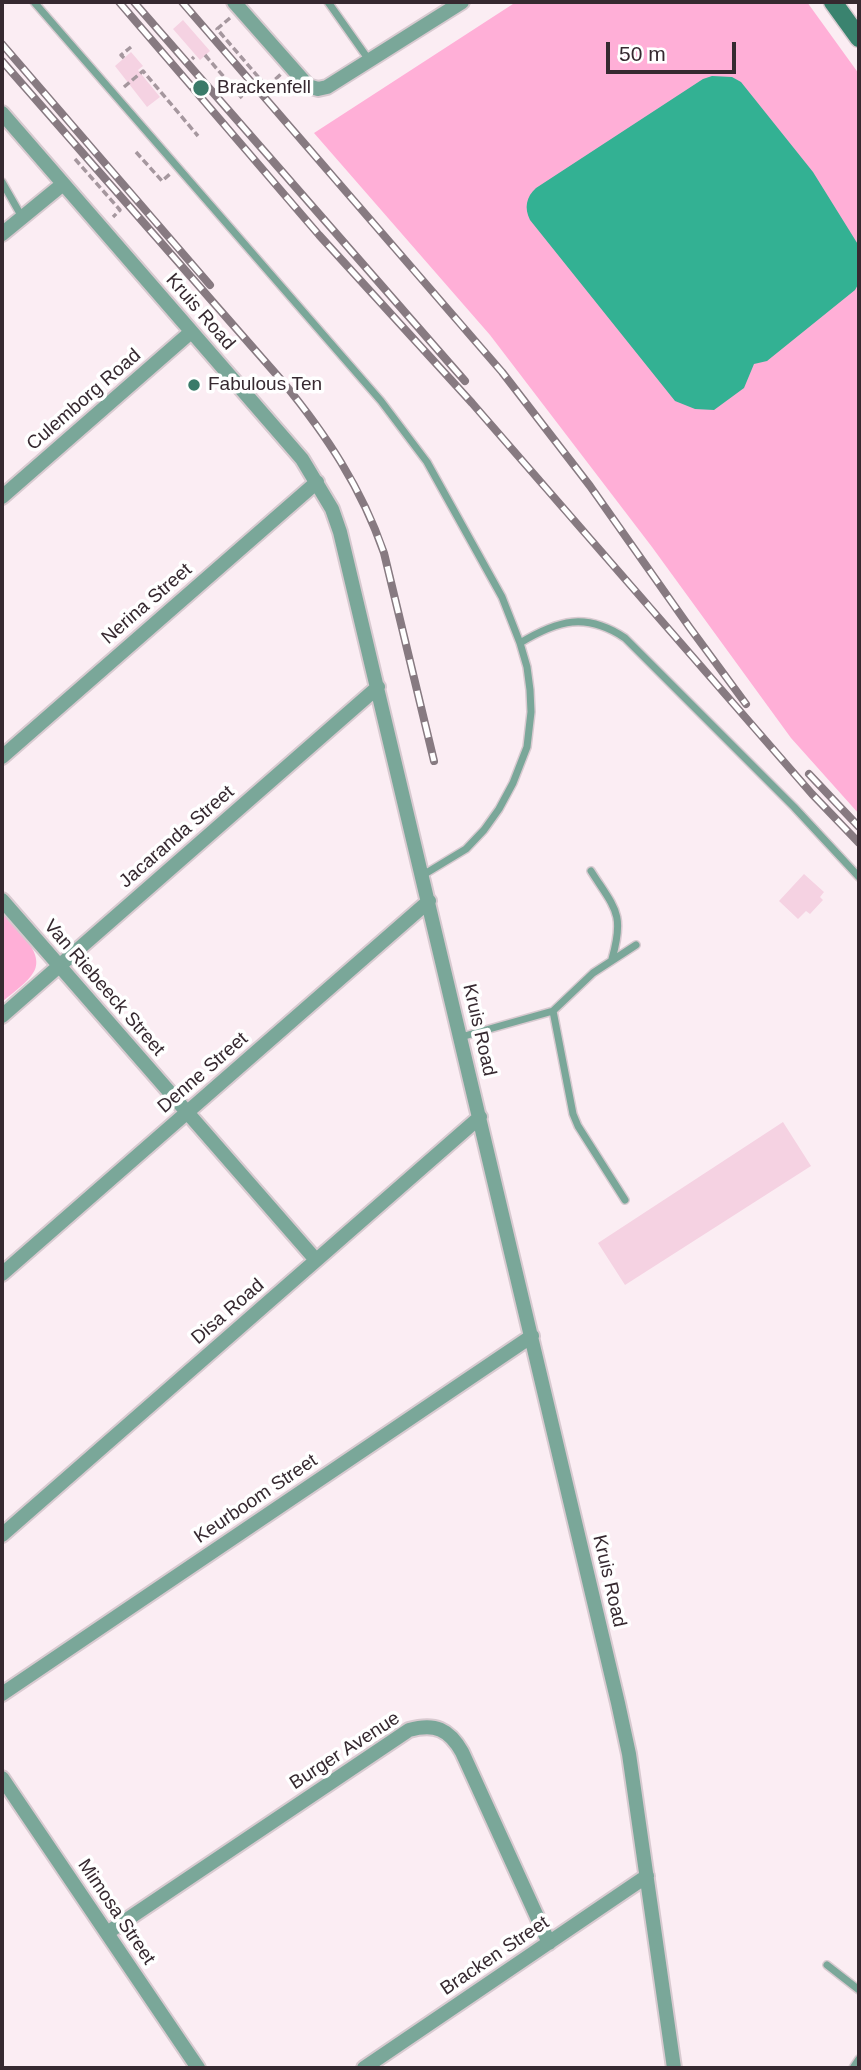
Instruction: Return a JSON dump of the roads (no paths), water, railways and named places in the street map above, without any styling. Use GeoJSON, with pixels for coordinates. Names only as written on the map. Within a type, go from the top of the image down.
{"type":"FeatureCollection","features":[{"type":"Feature","properties":{"kind":"main road"},"geometry":{"type":"LineString","coordinates":[[833,2],[859,38]]}},
{"type":"Feature","properties":{"kind":"street"},"geometry":{"type":"LineString","coordinates":[[234,2],[308,86],[318,89],[327,88],[462,2]]}},
{"type":"Feature","properties":{"kind":"street","name":"Kruis Road"},"geometry":{"type":"LineString","coordinates":[[2,113],[295,450],[317,482],[340,532],[629,1754],[674,2068]]}},
{"type":"Feature","properties":{"kind":"street"},"geometry":{"type":"LineString","coordinates":[[2,234],[63,184]]}},
{"type":"Feature","properties":{"kind":"street","name":"Culemborg Road"},"geometry":{"type":"LineString","coordinates":[[2,497],[191,332]]}},
{"type":"Feature","properties":{"kind":"street","name":"Nerina Street"},"geometry":{"type":"LineString","coordinates":[[2,757],[317,482]]}},
{"type":"Feature","properties":{"kind":"street","name":"Jacaranda Street"},"geometry":{"type":"LineString","coordinates":[[2,1016],[378,687]]}},
{"type":"Feature","properties":{"kind":"street","name":"Van Riebeeck Street"},"geometry":{"type":"LineString","coordinates":[[2,900],[316,1260]]}},
{"type":"Feature","properties":{"kind":"street","name":"Denne Street"},"geometry":{"type":"LineString","coordinates":[[2,1274],[429,901]]}},
{"type":"Feature","properties":{"kind":"street","name":"Disa Road"},"geometry":{"type":"LineString","coordinates":[[2,1535],[480,1117]]}},
{"type":"Feature","properties":{"kind":"street","name":"Keurboom Street"},"geometry":{"type":"LineString","coordinates":[[2,1694],[532,1336]]}},
{"type":"Feature","properties":{"kind":"street","name":"Burger Avenue"},"geometry":{"type":"LineString","coordinates":[[107,1933],[409,1730],[423,1726],[447,1731],[463,1752],[548,1943]]}},
{"type":"Feature","properties":{"kind":"street","name":"Mimosa Street"},"geometry":{"type":"LineString","coordinates":[[2,1778],[198,2068]]}},
{"type":"Feature","properties":{"kind":"street","name":"Bracken Street"},"geometry":{"type":"LineString","coordinates":[[364,2068],[647,1876]]}},
{"type":"Feature","properties":{"kind":"lane"},"geometry":{"type":"LineString","coordinates":[[34,2],[381,401],[427,461],[502,597],[527,667],[531,712],[527,747],[499,809],[484,830],[466,849],[423,875]]}},
{"type":"Feature","properties":{"kind":"lane"},"geometry":{"type":"LineString","coordinates":[[328,2],[370,61]]}},
{"type":"Feature","properties":{"kind":"lane"},"geometry":{"type":"LineString","coordinates":[[3,186],[22,217]]}},
{"type":"Feature","properties":{"kind":"lane"},"geometry":{"type":"LineString","coordinates":[[520,643],[551,626],[583,621],[609,626],[625,638],[766,779],[859,877]]}},
{"type":"Feature","properties":{"kind":"lane"},"geometry":{"type":"LineString","coordinates":[[591,871],[616,910],[619,930],[611,959]]}},
{"type":"Feature","properties":{"kind":"lane"},"geometry":{"type":"LineString","coordinates":[[461,1037],[553,1011],[611,959],[636,945]]}},
{"type":"Feature","properties":{"kind":"lane"},"geometry":{"type":"LineString","coordinates":[[553,1011],[573,1114],[625,1200]]}},
{"type":"Feature","properties":{"kind":"lane"},"geometry":{"type":"LineString","coordinates":[[827,1965],[859,1990]]}},
{"type":"Feature","properties":{"kind":"lane"},"geometry":{"type":"LineString","coordinates":[[853,2068],[859,2059]]}},
{"type":"Feature","properties":{"kind":"railway"},"geometry":{"type":"LineString","coordinates":[[119,2],[319,235],[472,403],[812,794],[859,843]]}},
{"type":"Feature","properties":{"kind":"railway"},"geometry":{"type":"LineString","coordinates":[[134,2],[465,381]]}},
{"type":"Feature","properties":{"kind":"railway"},"geometry":{"type":"LineString","coordinates":[[182,2],[502,372],[590,486],[746,704]]}},
{"type":"Feature","properties":{"kind":"railway"},"geometry":{"type":"LineString","coordinates":[[2,44],[210,285]]}},
{"type":"Feature","properties":{"kind":"railway"},"geometry":{"type":"LineString","coordinates":[[2,61],[283,382],[314,422],[354,484],[384,553],[434,761]]}},
{"type":"Feature","properties":{"kind":"railway"},"geometry":{"type":"LineString","coordinates":[[809,774],[859,827]]}},
{"type":"Feature","properties":{"kind":"place","name":"Brackenfell"},"geometry":{"type":"Point","coordinates":[201,88]}},
{"type":"Feature","properties":{"kind":"place","name":"Fabulous Ten"},"geometry":{"type":"Point","coordinates":[194,385]}}]}
